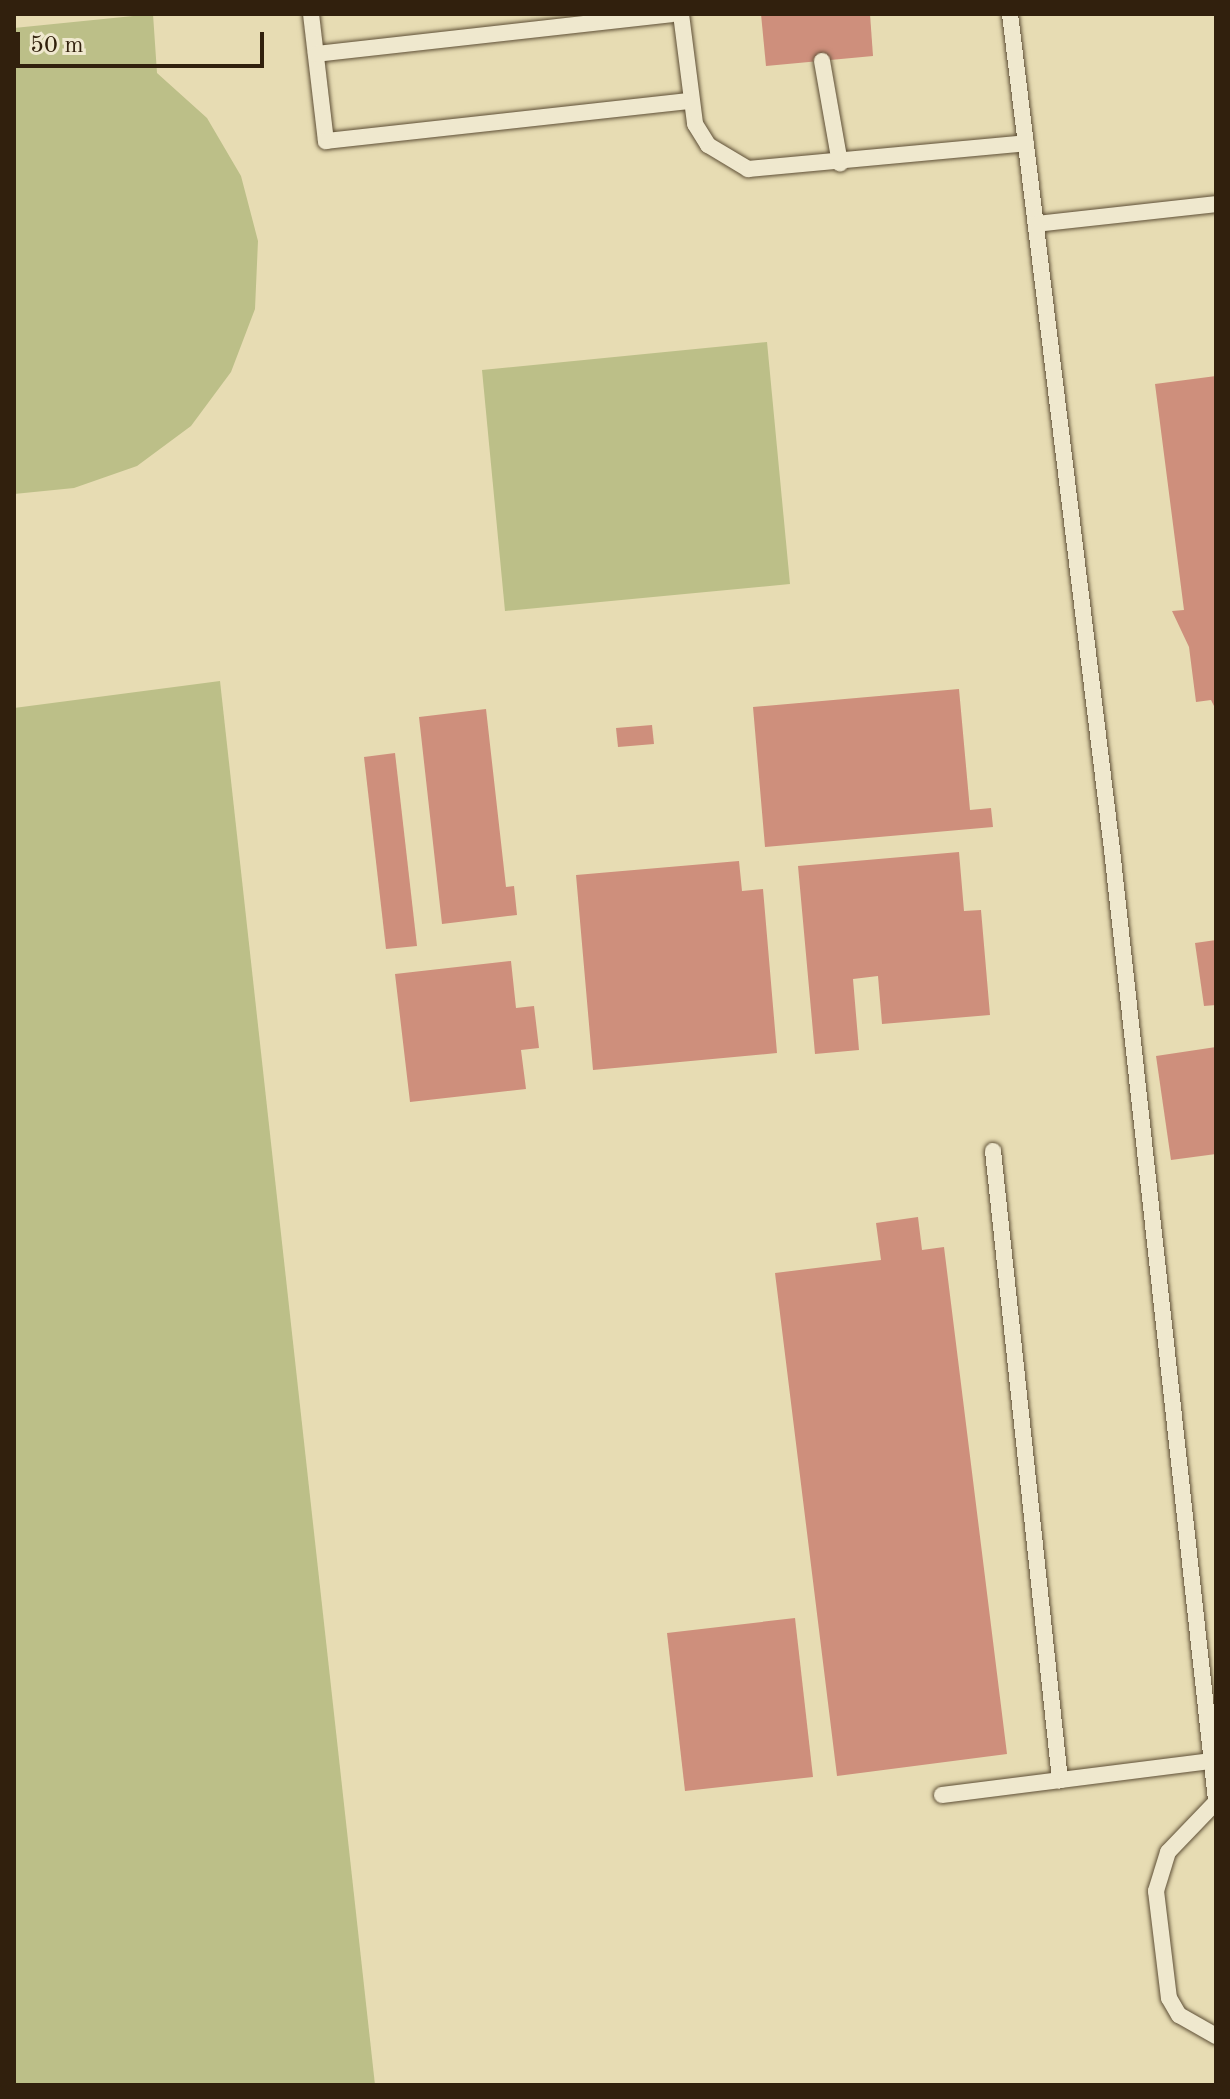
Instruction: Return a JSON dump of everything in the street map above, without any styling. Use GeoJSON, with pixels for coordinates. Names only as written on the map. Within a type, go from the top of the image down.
{"type":"FeatureCollection","features":[{"type":"Feature","properties":{"kind":"lane"},"geometry":{"type":"LineString","coordinates":[[311,14],[326,141],[690,101]]}},
{"type":"Feature","properties":{"kind":"lane"},"geometry":{"type":"LineString","coordinates":[[316,54],[672,14]]}},
{"type":"Feature","properties":{"kind":"lane"},"geometry":{"type":"LineString","coordinates":[[681,14],[690,101],[708,145],[748,169],[840,163],[1026,143]]}},
{"type":"Feature","properties":{"kind":"lane"},"geometry":{"type":"LineString","coordinates":[[1010,14],[1111,841],[1212,1729],[1216,1801],[1168,1852],[1156,1891],[1169,1998],[1179,2015],[1216,2036]]}},
{"type":"Feature","properties":{"kind":"lane"},"geometry":{"type":"LineString","coordinates":[[822,61],[840,163]]}},
{"type":"Feature","properties":{"kind":"lane"},"geometry":{"type":"LineString","coordinates":[[1036,224],[1216,204]]}},
{"type":"Feature","properties":{"kind":"lane"},"geometry":{"type":"LineString","coordinates":[[993,1151],[1060,1780]]}},
{"type":"Feature","properties":{"kind":"lane"},"geometry":{"type":"LineString","coordinates":[[942,1795],[1212,1761]]}},
{"type":"Feature","properties":{"kind":"green space"},"geometry":{"type":"Polygon","coordinates":[[[153,14],[157,73],[207,118],[241,176],[258,241],[255,309],[231,372],[191,426],[137,466],[74,488],[14,494],[14,28],[153,14]]]}},
{"type":"Feature","properties":{"kind":"green space"},"geometry":{"type":"Polygon","coordinates":[[[767,342],[790,584],[505,611],[482,370],[767,342]]]}},
{"type":"Feature","properties":{"kind":"green space"},"geometry":{"type":"Polygon","coordinates":[[[220,681],[375,2085],[14,2085],[14,708],[220,681]]]}},
{"type":"Feature","properties":{"kind":"building"},"geometry":{"type":"Polygon","coordinates":[[[761,14],[870,14],[873,56],[766,66],[761,14]]]}},
{"type":"Feature","properties":{"kind":"building"},"geometry":{"type":"Polygon","coordinates":[[[1216,376],[1216,710],[1211,700],[1196,702],[1189,647],[1172,611],[1184,610],[1155,384],[1216,376]]]}},
{"type":"Feature","properties":{"kind":"building"},"geometry":{"type":"Polygon","coordinates":[[[959,689],[970,810],[991,808],[993,827],[765,847],[753,707],[959,689]]]}},
{"type":"Feature","properties":{"kind":"building"},"geometry":{"type":"Polygon","coordinates":[[[486,709],[506,887],[514,886],[517,915],[442,924],[419,717],[486,709]]]}},
{"type":"Feature","properties":{"kind":"building"},"geometry":{"type":"Polygon","coordinates":[[[652,725],[654,744],[618,747],[616,728],[652,725]]]}},
{"type":"Feature","properties":{"kind":"building"},"geometry":{"type":"Polygon","coordinates":[[[395,753],[417,946],[386,949],[364,757],[395,753]]]}},
{"type":"Feature","properties":{"kind":"building"},"geometry":{"type":"Polygon","coordinates":[[[959,852],[964,911],[981,910],[990,1015],[882,1024],[878,976],[853,979],[859,1050],[815,1054],[798,866],[959,852]]]}},
{"type":"Feature","properties":{"kind":"building"},"geometry":{"type":"Polygon","coordinates":[[[739,861],[742,891],[763,889],[777,1053],[593,1070],[576,875],[739,861]]]}},
{"type":"Feature","properties":{"kind":"building"},"geometry":{"type":"Polygon","coordinates":[[[1216,940],[1216,1005],[1204,1006],[1195,943],[1216,940]]]}},
{"type":"Feature","properties":{"kind":"building"},"geometry":{"type":"Polygon","coordinates":[[[511,961],[516,1008],[534,1006],[539,1048],[521,1050],[526,1089],[410,1102],[395,974],[511,961]]]}},
{"type":"Feature","properties":{"kind":"building"},"geometry":{"type":"Polygon","coordinates":[[[1216,1047],[1216,1154],[1171,1160],[1156,1056],[1216,1047]]]}},
{"type":"Feature","properties":{"kind":"building"},"geometry":{"type":"Polygon","coordinates":[[[918,1217],[922,1250],[944,1247],[1007,1754],[837,1776],[775,1273],[881,1260],[876,1223],[918,1217]]]}},
{"type":"Feature","properties":{"kind":"building"},"geometry":{"type":"Polygon","coordinates":[[[795,1618],[813,1777],[685,1791],[667,1633],[795,1618]]]}}]}
